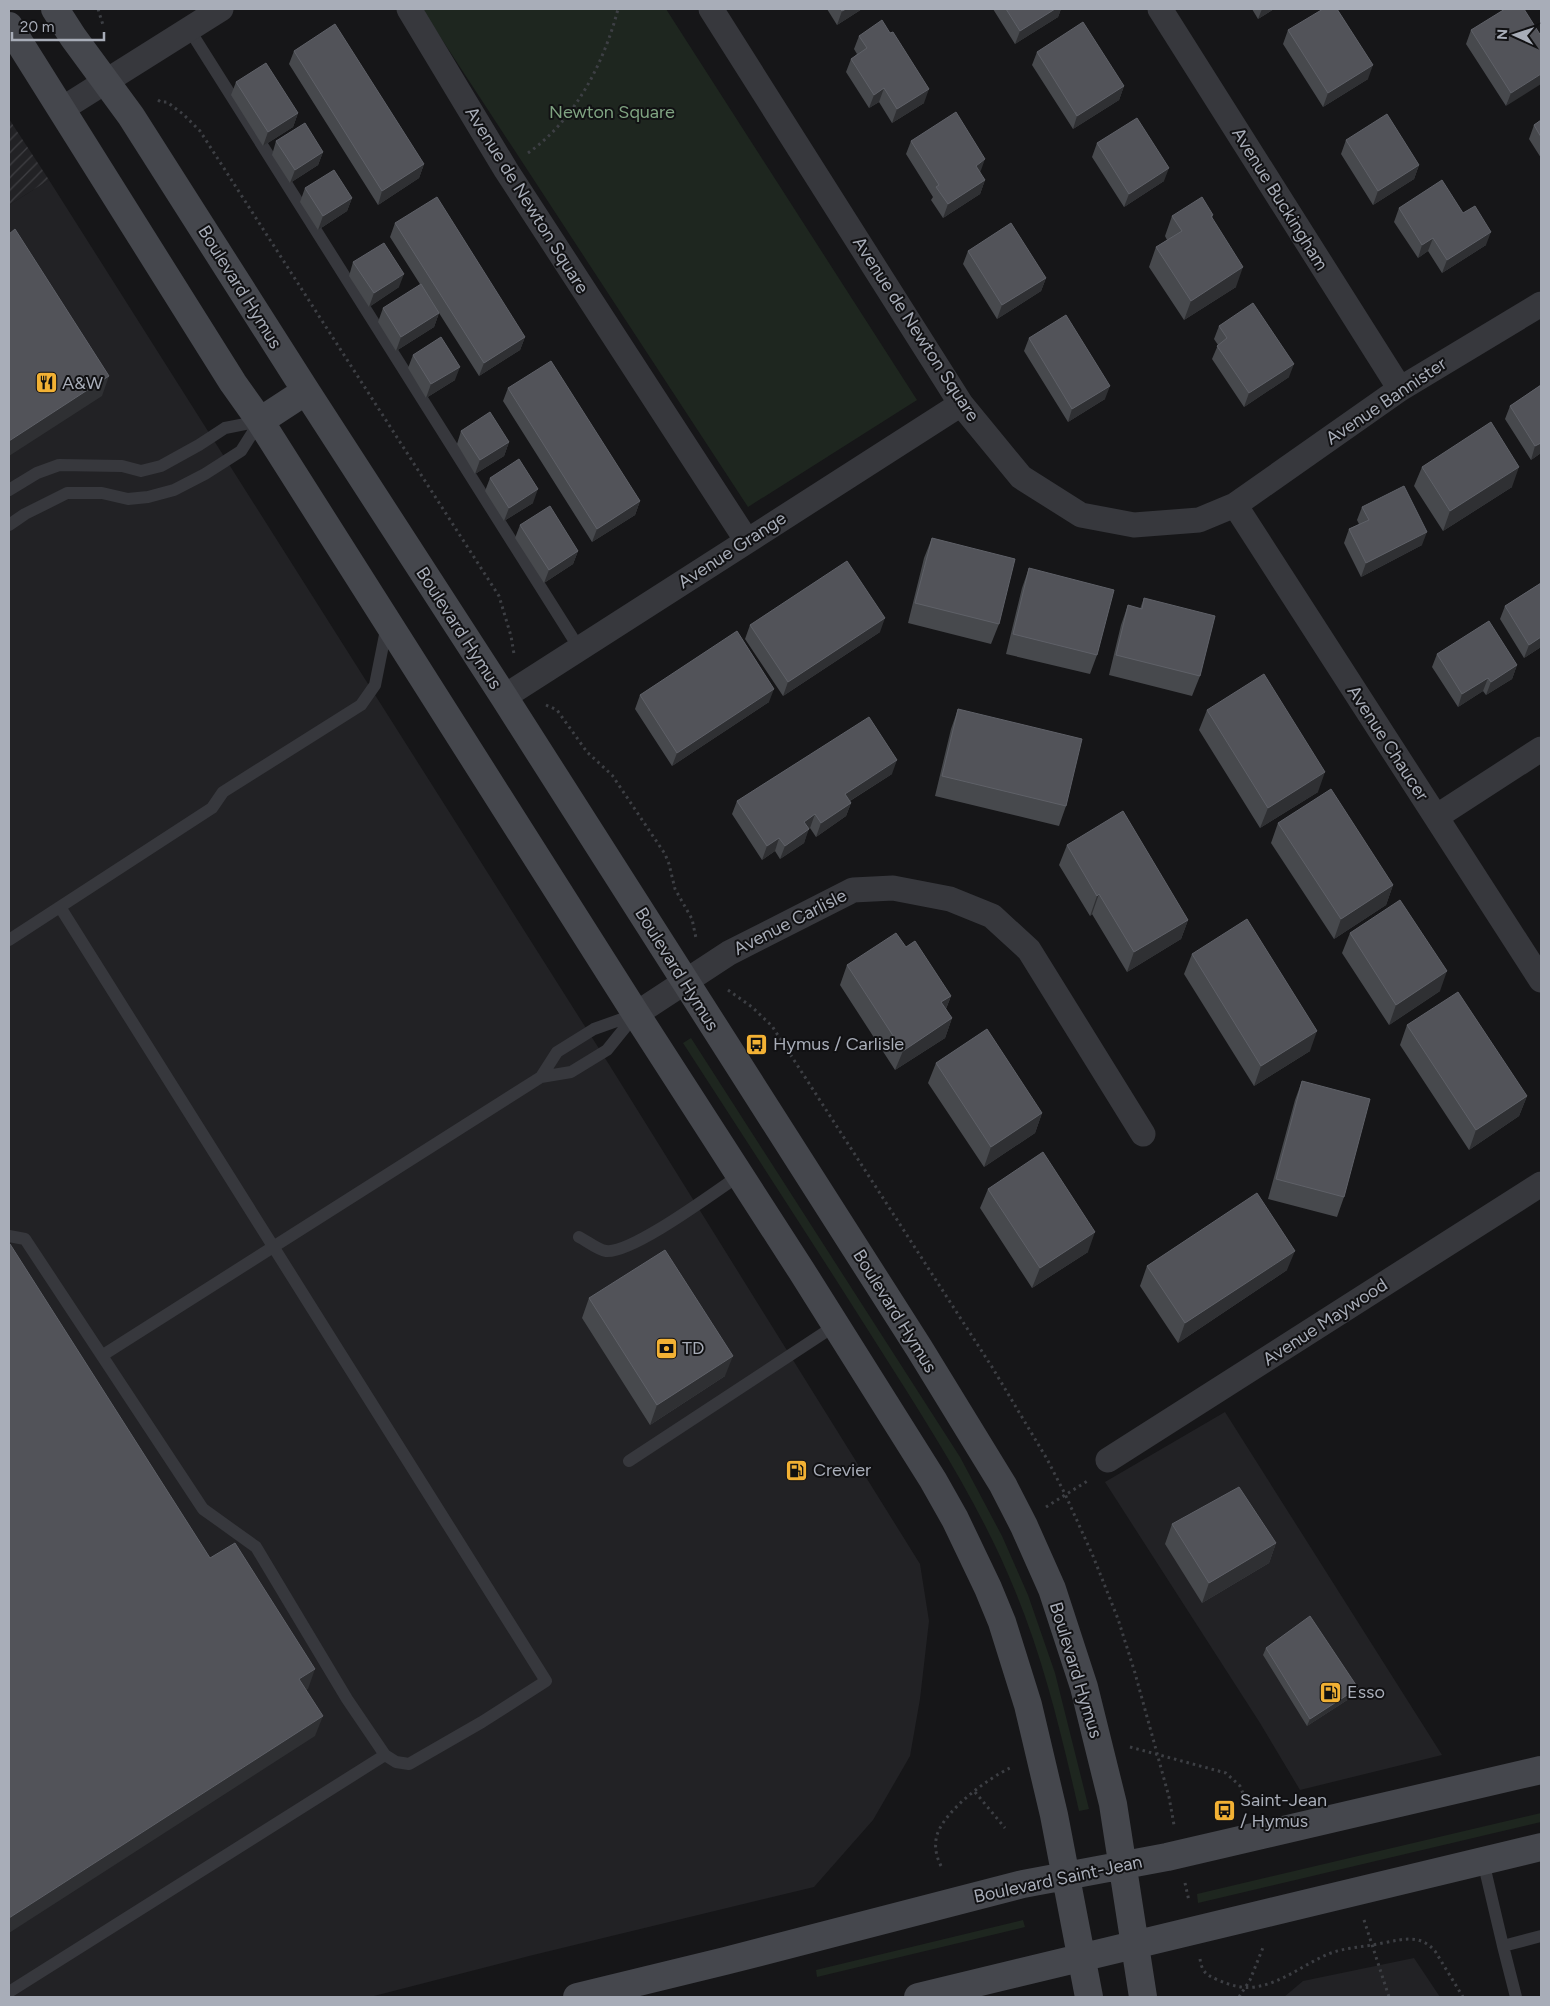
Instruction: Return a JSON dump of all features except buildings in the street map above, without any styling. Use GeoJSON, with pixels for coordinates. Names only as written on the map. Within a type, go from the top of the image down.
{"type":"FeatureCollection","features":[{"type":"Feature","properties":{"kind":"street","name":"Boulevard Hymus"},"geometry":{"type":"LineString","coordinates":[[55,9],[105,82],[131,116],[504,697],[982,1449],[1024,1526],[1062,1617],[1084,1687],[1112,1804],[1143,1997]]}},
{"type":"Feature","properties":{"kind":"street"},"geometry":{"type":"LineString","coordinates":[[62,109],[221,9]]}},
{"type":"Feature","properties":{"kind":"street","name":"Avenue de Newton Square"},"geometry":{"type":"LineString","coordinates":[[409,9],[506,170],[747,541]]}},
{"type":"Feature","properties":{"kind":"street","name":"Avenue de Newton Square"},"geometry":{"type":"LineString","coordinates":[[711,9],[961,404],[1021,477],[1081,515],[1134,525],[1200,520],[1235,506]]}},
{"type":"Feature","properties":{"kind":"street","name":"Avenue Buckingham"},"geometry":{"type":"LineString","coordinates":[[1160,9],[1400,389]]}},
{"type":"Feature","properties":{"kind":"street"},"geometry":{"type":"LineString","coordinates":[[9,26],[233,383],[260,421],[934,1480],[988,1588],[1005,1631],[1028,1705],[1054,1815],[1090,1997]]}},
{"type":"Feature","properties":{"kind":"street","name":"Avenue Bannister"},"geometry":{"type":"LineString","coordinates":[[1235,506],[1400,389],[1541,304]]}},
{"type":"Feature","properties":{"kind":"street"},"geometry":{"type":"LineString","coordinates":[[260,421],[306,391]]}},
{"type":"Feature","properties":{"kind":"street","name":"Avenue Grange"},"geometry":{"type":"LineString","coordinates":[[504,697],[961,404]]}},
{"type":"Feature","properties":{"kind":"street","name":"Avenue Chaucer"},"geometry":{"type":"LineString","coordinates":[[1235,506],[1541,980]]}},
{"type":"Feature","properties":{"kind":"street"},"geometry":{"type":"LineString","coordinates":[[1436,817],[1541,750]]}},
{"type":"Feature","properties":{"kind":"street","name":"Avenue Carlisle"},"geometry":{"type":"LineString","coordinates":[[636,1014],[729,953],[853,890],[893,888],[950,899],[992,916],[1029,950],[1143,1134]]}},
{"type":"Feature","properties":{"kind":"street","name":"Avenue Maywood"},"geometry":{"type":"LineString","coordinates":[[1108,1460],[1541,1184]]}},
{"type":"Feature","properties":{"kind":"street","name":"Boulevard Saint-Jean"},"geometry":{"type":"LineString","coordinates":[[577,1997],[1023,1884],[1167,1857],[1541,1770]]}},
{"type":"Feature","properties":{"kind":"street"},"geometry":{"type":"LineString","coordinates":[[918,1997],[1541,1848]]}},
{"type":"Feature","properties":{"kind":"lane"},"geometry":{"type":"LineString","coordinates":[[189,29],[579,648]]}},
{"type":"Feature","properties":{"kind":"lane"},"geometry":{"type":"LineString","coordinates":[[9,490],[37,473],[59,465],[122,466],[141,471],[161,466],[200,445],[225,428],[260,421]]}},
{"type":"Feature","properties":{"kind":"lane"},"geometry":{"type":"LineString","coordinates":[[9,525],[25,514],[67,493],[102,493],[128,499],[174,490],[205,474],[241,451],[260,421]]}},
{"type":"Feature","properties":{"kind":"lane"},"geometry":{"type":"LineString","coordinates":[[9,940],[212,808],[223,792],[361,705],[375,685],[388,623]]}},
{"type":"Feature","properties":{"kind":"lane"},"geometry":{"type":"LineString","coordinates":[[9,1236],[25,1239],[203,1509],[256,1547],[347,1699],[385,1755],[396,1762],[409,1764],[482,1722],[546,1681],[60,907]]}},
{"type":"Feature","properties":{"kind":"lane"},"geometry":{"type":"LineString","coordinates":[[541,1077],[557,1052],[594,1030],[636,1014]]}},
{"type":"Feature","properties":{"kind":"lane"},"geometry":{"type":"LineString","coordinates":[[103,1355],[541,1077],[571,1072],[608,1050],[636,1014]]}},
{"type":"Feature","properties":{"kind":"lane"},"geometry":{"type":"LineString","coordinates":[[579,1236],[606,1251],[622,1249],[659,1229],[740,1175]]}},
{"type":"Feature","properties":{"kind":"lane"},"geometry":{"type":"LineString","coordinates":[[629,1461],[836,1325]]}},
{"type":"Feature","properties":{"kind":"lane"},"geometry":{"type":"LineString","coordinates":[[9,1992],[385,1755]]}},
{"type":"Feature","properties":{"kind":"lane"},"geometry":{"type":"LineString","coordinates":[[1483,1861],[1516,1997]]}},
{"type":"Feature","properties":{"kind":"lane"},"geometry":{"type":"LineString","coordinates":[[1503,1946],[1541,1936]]}},
{"type":"Feature","properties":{"kind":"path"},"geometry":{"type":"LineString","coordinates":[[98,9],[102,17],[104,30]]}},
{"type":"Feature","properties":{"kind":"path"},"geometry":{"type":"LineString","coordinates":[[506,170],[544,142],[586,91],[612,32],[618,9]]}},
{"type":"Feature","properties":{"kind":"path","name":"Boulevard Hymus"},"geometry":{"type":"LineString","coordinates":[[161,102],[167,102],[183,114],[200,131],[272,240],[499,596],[511,636],[512,648]]}},
{"type":"Feature","properties":{"kind":"path","name":"Boulevard Hymus"},"geometry":{"type":"LineString","coordinates":[[553,710],[557,710],[593,759],[612,774],[665,854],[675,888],[692,919],[694,932]]}},
{"type":"Feature","properties":{"kind":"path","name":"Boulevard Hymus"},"geometry":{"type":"LineString","coordinates":[[735,996],[752,1007],[772,1026],[992,1367],[1047,1460],[1065,1494],[1093,1556],[1118,1619],[1135,1673],[1171,1809]]}},
{"type":"Feature","properties":{"kind":"path"},"geometry":{"type":"LineString","coordinates":[[1046,1508],[1059,1501],[1065,1494],[1092,1479]]}},
{"type":"Feature","properties":{"kind":"path"},"geometry":{"type":"LineString","coordinates":[[1130,1747],[1218,1769],[1226,1773],[1240,1786],[1248,1806]]}},
{"type":"Feature","properties":{"kind":"path"},"geometry":{"type":"LineString","coordinates":[[941,1866],[936,1853],[936,1844],[941,1827],[974,1792],[987,1781],[1010,1768]]}},
{"type":"Feature","properties":{"kind":"path"},"geometry":{"type":"LineString","coordinates":[[974,1792],[1005,1828]]}},
{"type":"Feature","properties":{"kind":"path"},"geometry":{"type":"LineString","coordinates":[[1364,1920],[1389,1997]]}},
{"type":"Feature","properties":{"kind":"path"},"geometry":{"type":"LineString","coordinates":[[1202,1968],[1206,1975],[1227,1984],[1245,1988],[1256,1987],[1279,1980],[1317,1960],[1347,1948],[1372,1946],[1413,1938],[1430,1945],[1463,1997]]}},
{"type":"Feature","properties":{"kind":"path"},"geometry":{"type":"LineString","coordinates":[[1239,1997],[1258,1961],[1264,1944]]}},
{"type":"Feature","properties":{"kind":"shaded area"},"geometry":{"type":"Polygon","coordinates":[[[9,119],[49,180],[9,205],[9,119]]]}},
{"type":"Feature","properties":{"kind":"shaded area"},"geometry":{"type":"Polygon","coordinates":[[[49,180],[610,1066],[920,1564],[929,1621],[920,1699],[910,1756],[873,1820],[814,1887],[529,1956],[370,1997],[9,1997],[9,205],[49,180]]]}},
{"type":"Feature","properties":{"kind":"shaded area"},"geometry":{"type":"Polygon","coordinates":[[[1225,1412],[1442,1755],[1300,1790],[1260,1723],[1105,1482],[1225,1412]]]}},
{"type":"Feature","properties":{"kind":"shaded area"},"geometry":{"type":"Polygon","coordinates":[[[1414,1958],[1440,1997],[1284,1997],[1303,1981],[1414,1958]]]}},
{"type":"Feature","properties":{"kind":"green space","name":"Newton Square"},"geometry":{"type":"Polygon","coordinates":[[[422,9],[666,9],[917,400],[748,507],[422,9]]]}},
{"type":"Feature","properties":{"kind":"green space"},"geometry":{"type":"Polygon","coordinates":[[[691,1038],[960,1457],[1002,1536],[1028,1595],[1055,1673],[1089,1809],[1079,1811],[1059,1728],[1036,1647],[1016,1593],[971,1498],[831,1272],[683,1043],[691,1038]]]}},
{"type":"Feature","properties":{"kind":"green space"},"geometry":{"type":"Polygon","coordinates":[[[1541,1813],[1541,1822],[1198,1903],[1197,1894],[1541,1813]]]}},
{"type":"Feature","properties":{"kind":"green space"},"geometry":{"type":"Polygon","coordinates":[[[1023,1920],[1025,1927],[817,1977],[816,1970],[1023,1920]]]}},
{"type":"Feature","properties":{"kind":"place","name":"A&W"},"geometry":{"type":"Point","coordinates":[46,383]}},
{"type":"Feature","properties":{"kind":"place","name":"Hymus / Carlisle"},"geometry":{"type":"Point","coordinates":[757,1044]}},
{"type":"Feature","properties":{"kind":"place","name":"TD"},"geometry":{"type":"Point","coordinates":[666,1348]}},
{"type":"Feature","properties":{"kind":"place","name":"Crevier"},"geometry":{"type":"Point","coordinates":[797,1470]}},
{"type":"Feature","properties":{"kind":"place","name":"Esso"},"geometry":{"type":"Point","coordinates":[1331,1692]}},
{"type":"Feature","properties":{"kind":"place","name":"Saint-Jean / Hymus"},"geometry":{"type":"Point","coordinates":[1224,1810]}}]}
